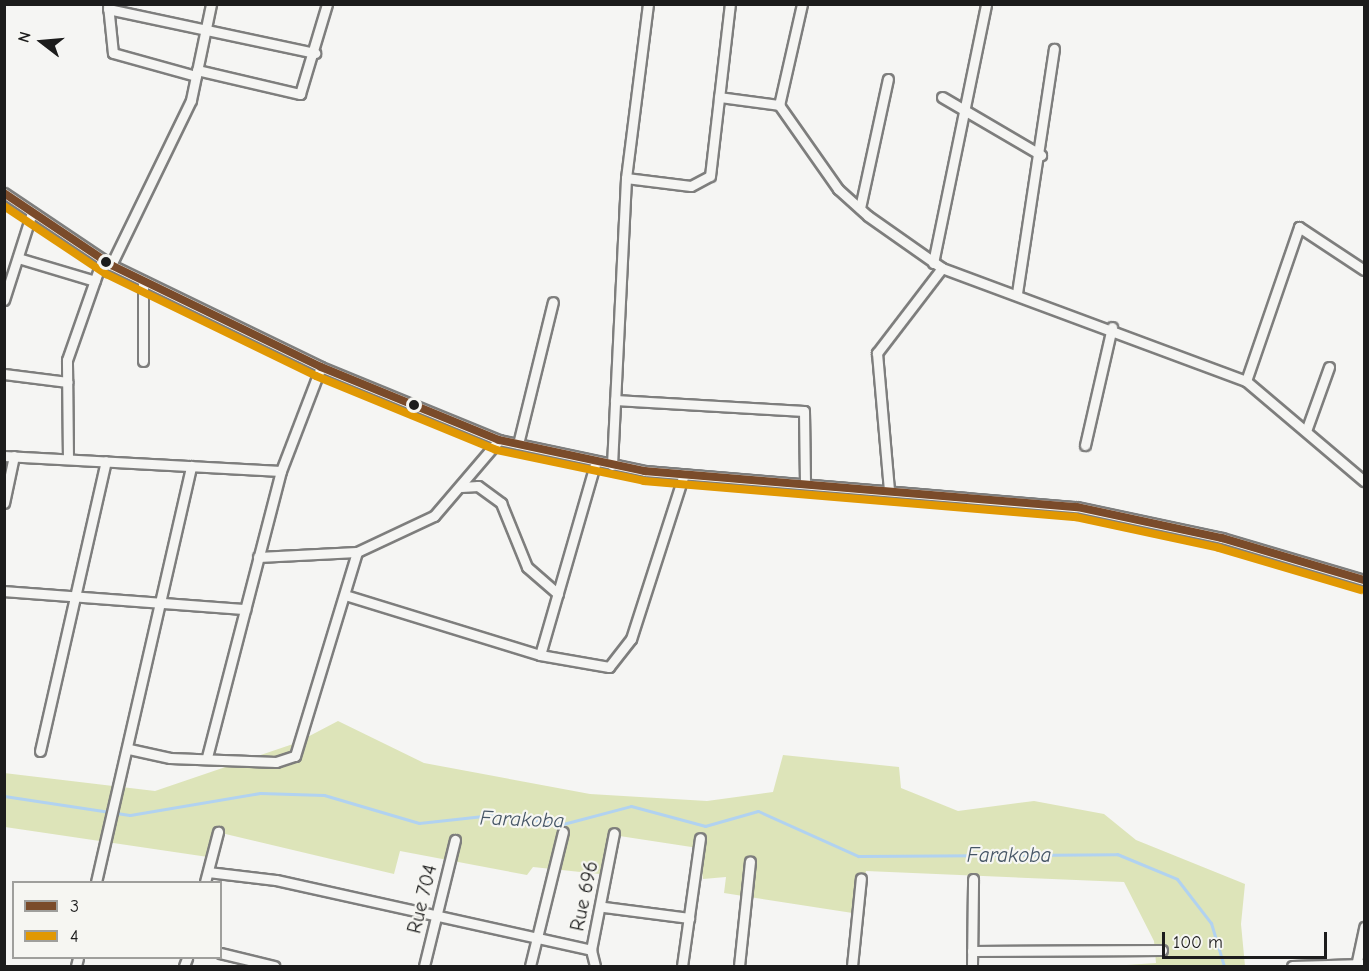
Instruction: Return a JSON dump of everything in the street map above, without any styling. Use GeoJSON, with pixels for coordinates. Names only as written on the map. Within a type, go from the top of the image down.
{"type":"FeatureCollection","features":[{"type":"Feature","properties":{"kind":"street"},"geometry":{"type":"LineString","coordinates":[[111,265],[191,100],[211,4]]}},
{"type":"Feature","properties":{"kind":"street"},"geometry":{"type":"LineString","coordinates":[[315,53],[108,7],[113,53],[300,94],[315,53],[327,4]]}},
{"type":"Feature","properties":{"kind":"street"},"geometry":{"type":"LineString","coordinates":[[612,465],[626,178],[648,4]]}},
{"type":"Feature","properties":{"kind":"street"},"geometry":{"type":"LineString","coordinates":[[626,178],[704,184],[710,176],[730,4]]}},
{"type":"Feature","properties":{"kind":"street"},"geometry":{"type":"LineString","coordinates":[[802,4],[780,105],[838,189],[860,208],[942,268],[1112,327],[1246,381],[1365,481]]}},
{"type":"Feature","properties":{"kind":"street"},"geometry":{"type":"LineString","coordinates":[[933,263],[986,4]]}},
{"type":"Feature","properties":{"kind":"street"},"geometry":{"type":"LineString","coordinates":[[1017,293],[1041,155],[1054,49]]}},
{"type":"Feature","properties":{"kind":"street"},"geometry":{"type":"LineString","coordinates":[[860,208],[888,80]]}},
{"type":"Feature","properties":{"kind":"street"},"geometry":{"type":"LineString","coordinates":[[719,97],[780,105]]}},
{"type":"Feature","properties":{"kind":"street"},"geometry":{"type":"LineString","coordinates":[[942,97],[1041,155]]}},
{"type":"Feature","properties":{"kind":"street"},"geometry":{"type":"LineString","coordinates":[[4,193],[111,265],[321,367],[499,440],[612,465],[684,474],[805,482],[1077,507],[1222,538],[1365,580]]}},
{"type":"Feature","properties":{"kind":"street"},"geometry":{"type":"LineString","coordinates":[[4,300],[32,212]]}},
{"type":"Feature","properties":{"kind":"street"},"geometry":{"type":"LineString","coordinates":[[1246,381],[1299,227],[1365,270]]}},
{"type":"Feature","properties":{"kind":"street"},"geometry":{"type":"LineString","coordinates":[[18,258],[95,281]]}},
{"type":"Feature","properties":{"kind":"street"},"geometry":{"type":"LineString","coordinates":[[68,459],[67,382],[70,346],[102,260]]}},
{"type":"Feature","properties":{"kind":"street"},"geometry":{"type":"LineString","coordinates":[[889,490],[877,353],[942,268]]}},
{"type":"Feature","properties":{"kind":"street"},"geometry":{"type":"LineString","coordinates":[[143,361],[144,281]]}},
{"type":"Feature","properties":{"kind":"street"},"geometry":{"type":"LineString","coordinates":[[518,444],[553,302]]}},
{"type":"Feature","properties":{"kind":"street"},"geometry":{"type":"LineString","coordinates":[[1085,445],[1112,327]]}},
{"type":"Feature","properties":{"kind":"street"},"geometry":{"type":"LineString","coordinates":[[207,757],[281,471],[321,367]]}},
{"type":"Feature","properties":{"kind":"street"},"geometry":{"type":"LineString","coordinates":[[1306,432],[1329,367]]}},
{"type":"Feature","properties":{"kind":"street"},"geometry":{"type":"LineString","coordinates":[[4,374],[67,382]]}},
{"type":"Feature","properties":{"kind":"street"},"geometry":{"type":"LineString","coordinates":[[615,400],[804,411],[805,482]]}},
{"type":"Feature","properties":{"kind":"street"},"geometry":{"type":"LineString","coordinates":[[258,557],[357,552],[419,527],[461,487],[499,440]]}},
{"type":"Feature","properties":{"kind":"street"},"geometry":{"type":"LineString","coordinates":[[4,503],[9,456],[281,471]]}},
{"type":"Feature","properties":{"kind":"street"},"geometry":{"type":"LineString","coordinates":[[40,751],[106,461]]}},
{"type":"Feature","properties":{"kind":"street"},"geometry":{"type":"LineString","coordinates":[[540,655],[596,462]]}},
{"type":"Feature","properties":{"kind":"street"},"geometry":{"type":"LineString","coordinates":[[96,881],[129,749],[191,466]]}},
{"type":"Feature","properties":{"kind":"street"},"geometry":{"type":"LineString","coordinates":[[345,595],[540,655],[600,670],[621,653],[639,618],[684,474]]}},
{"type":"Feature","properties":{"kind":"street"},"geometry":{"type":"LineString","coordinates":[[461,487],[477,486],[501,503],[527,567],[558,594]]}},
{"type":"Feature","properties":{"kind":"street"},"geometry":{"type":"LineString","coordinates":[[129,749],[155,756],[276,762],[295,756],[357,552]]}},
{"type":"Feature","properties":{"kind":"street"},"geometry":{"type":"LineString","coordinates":[[4,591],[245,609]]}},
{"type":"Feature","properties":{"kind":"street"},"geometry":{"type":"LineString","coordinates":[[205,881],[218,832]]}},
{"type":"Feature","properties":{"kind":"street"},"geometry":{"type":"LineString","coordinates":[[530,966],[563,832]]}},
{"type":"Feature","properties":{"kind":"street","name":"Rue 696"},"geometry":{"type":"LineString","coordinates":[[595,966],[591,950],[604,907],[614,833]]}},
{"type":"Feature","properties":{"kind":"street"},"geometry":{"type":"LineString","coordinates":[[682,966],[700,838]]}},
{"type":"Feature","properties":{"kind":"street","name":"Rue 704"},"geometry":{"type":"LineString","coordinates":[[424,966],[455,840]]}},
{"type":"Feature","properties":{"kind":"street"},"geometry":{"type":"LineString","coordinates":[[739,966],[750,862]]}},
{"type":"Feature","properties":{"kind":"street"},"geometry":{"type":"LineString","coordinates":[[208,872],[276,880],[436,918],[538,937],[591,950]]}},
{"type":"Feature","properties":{"kind":"street"},"geometry":{"type":"LineString","coordinates":[[852,966],[861,878]]}},
{"type":"Feature","properties":{"kind":"street"},"geometry":{"type":"LineString","coordinates":[[972,966],[973,879]]}},
{"type":"Feature","properties":{"kind":"street"},"geometry":{"type":"LineString","coordinates":[[604,907],[689,918]]}},
{"type":"Feature","properties":{"kind":"street"},"geometry":{"type":"LineString","coordinates":[[1292,966],[1359,965],[1365,927]]}},
{"type":"Feature","properties":{"kind":"street"},"geometry":{"type":"LineString","coordinates":[[972,951],[1162,950]]}},
{"type":"Feature","properties":{"kind":"street"},"geometry":{"type":"LineString","coordinates":[[222,953],[274,966]]}},
{"type":"Feature","properties":{"kind":"green space"},"geometry":{"type":"Polygon","coordinates":[[[338,721],[424,763],[590,794],[707,801],[773,792],[783,755],[899,767],[901,788],[958,811],[1034,801],[1104,814],[1136,840],[1245,884],[1241,924],[1245,966],[1112,966],[1156,963],[1154,941],[1124,882],[866,871],[859,914],[724,893],[726,877],[703,879],[698,848],[613,835],[609,875],[533,867],[527,875],[400,851],[394,874],[217,832],[208,857],[5,827],[4,773],[155,791],[296,743],[338,721]]]}},
{"type":"Feature","properties":{"kind":"waterway","name":"Farakoba"},"geometry":{"type":"LineString","coordinates":[[4,796],[130,815],[260,793],[324,795],[419,823],[493,815],[563,824],[631,806],[705,826],[758,811],[858,856],[1117,854],[1177,879],[1211,923],[1224,966]]}},
{"type":"Feature","properties":{"kind":"transit line","name":"3"},"geometry":{"type":"LineString","coordinates":[[4,193],[111,265],[321,367],[499,440],[645,471],[1077,507],[1222,538],[1364,580]]}},
{"type":"Feature","properties":{"kind":"transit line","name":"4"},"geometry":{"type":"LineString","coordinates":[[4,206],[106,274],[316,376],[496,450],[644,481],[1075,517],[1219,548],[1361,590]]}}]}
